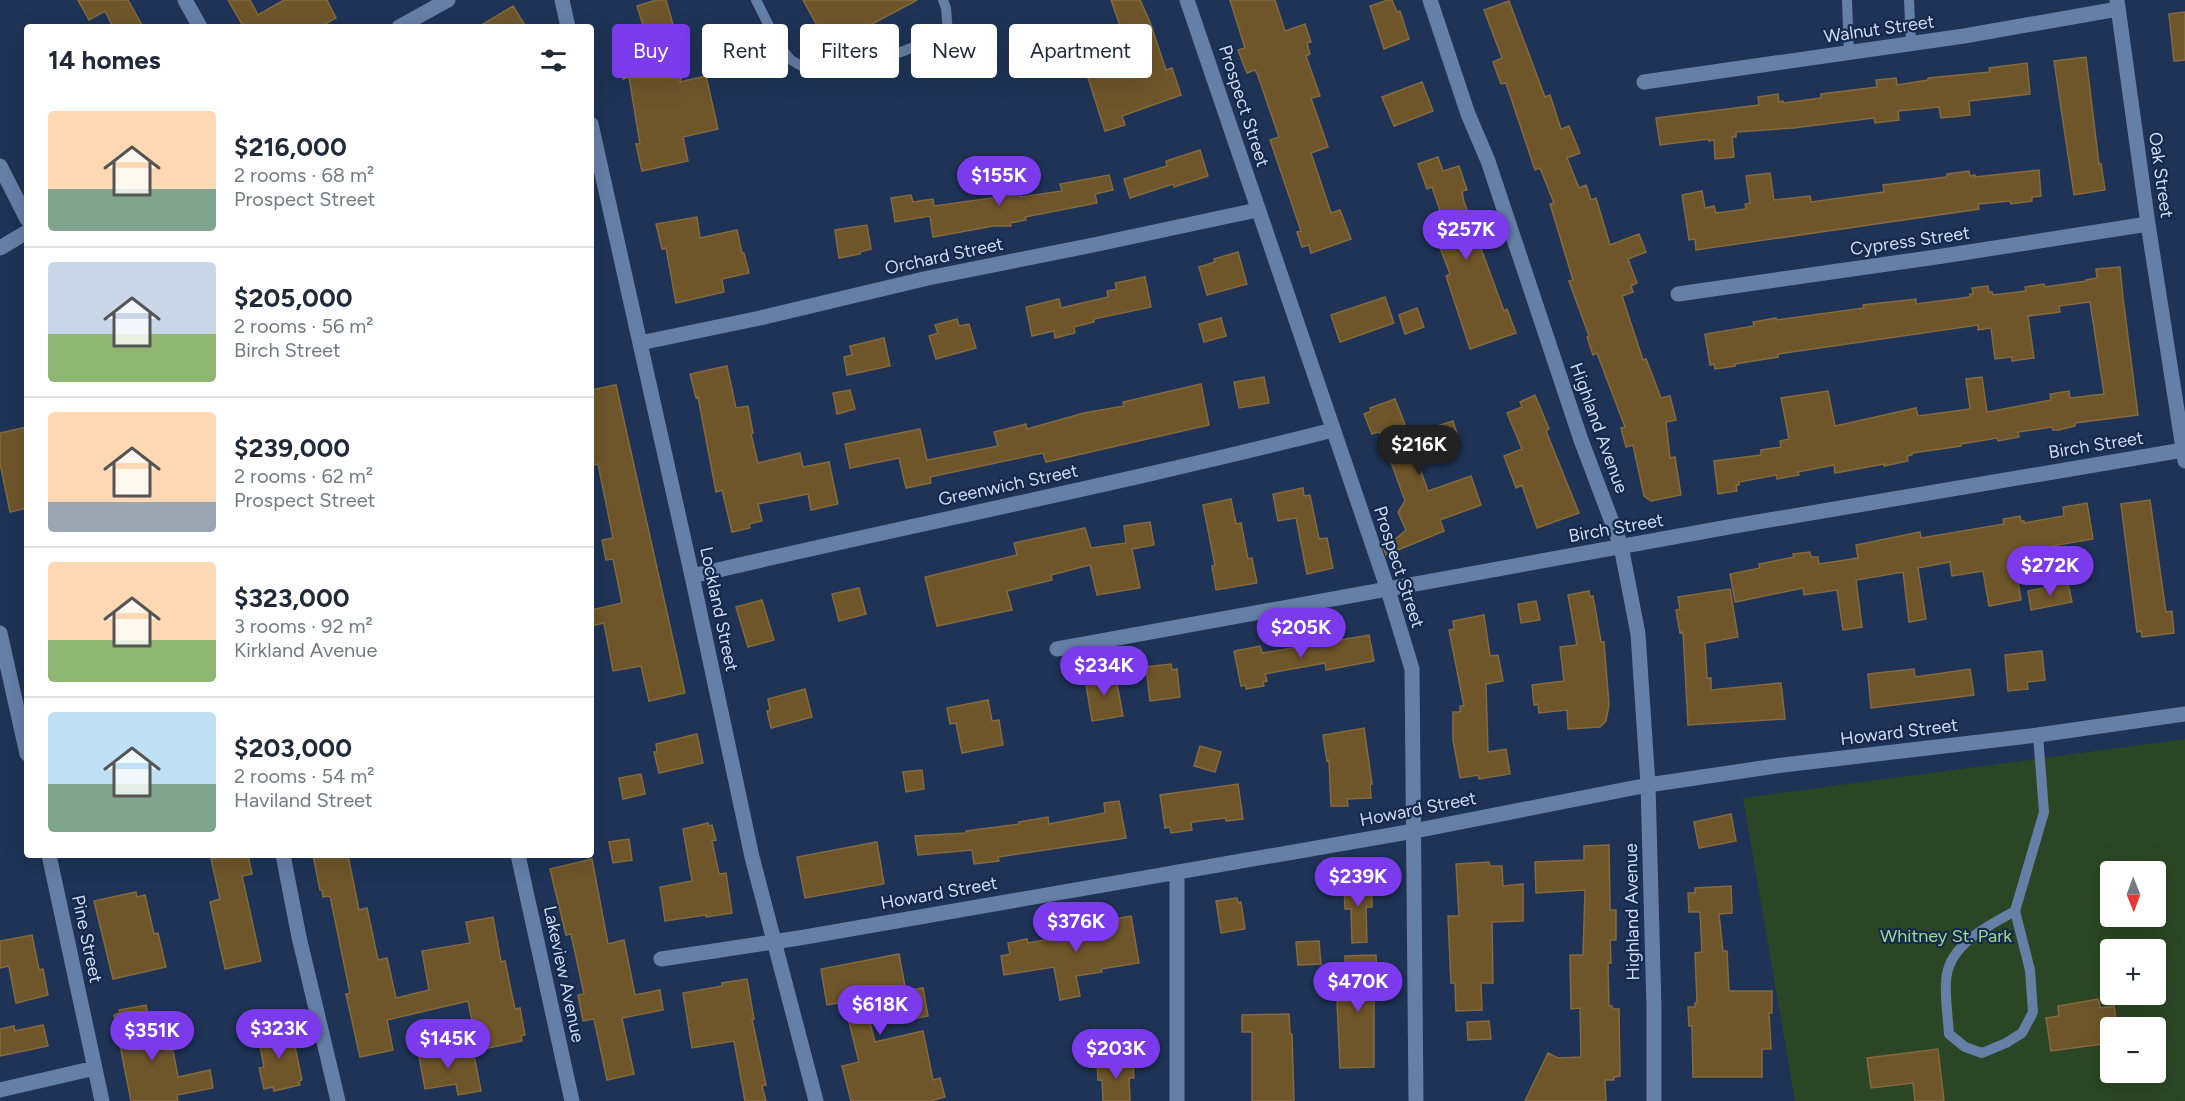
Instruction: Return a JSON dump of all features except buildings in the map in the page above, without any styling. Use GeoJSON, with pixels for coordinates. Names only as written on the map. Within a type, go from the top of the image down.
{"type":"FeatureCollection","features":[{"type":"Feature","properties":{"kind":"street"},"geometry":{"type":"LineString","coordinates":[[185,0],[198,24]]}},
{"type":"Feature","properties":{"kind":"street"},"geometry":{"type":"LineString","coordinates":[[404,24],[448,0]]}},
{"type":"Feature","properties":{"kind":"street"},"geometry":{"type":"LineString","coordinates":[[562,0],[567,24]]}},
{"type":"Feature","properties":{"kind":"street","name":"Prospect Street"},"geometry":{"type":"LineString","coordinates":[[1187,0],[1388,590],[1412,669],[1416,1101]]}},
{"type":"Feature","properties":{"kind":"street","name":"Highland Avenue"},"geometry":{"type":"LineString","coordinates":[[1430,0],[1468,114],[1488,161],[1581,440],[1621,546],[1638,634],[1648,784],[1654,1101]]}},
{"type":"Feature","properties":{"kind":"street","name":"Walnut Street"},"geometry":{"type":"LineString","coordinates":[[1644,82],[1911,44],[2117,5]]}},
{"type":"Feature","properties":{"kind":"street","name":"Oak Street"},"geometry":{"type":"LineString","coordinates":[[2117,5],[2184,456]]}},
{"type":"Feature","properties":{"kind":"street","name":"Lockland Street"},"geometry":{"type":"LineString","coordinates":[[594,137],[747,834],[816,1101]]}},
{"type":"Feature","properties":{"kind":"street"},"geometry":{"type":"LineString","coordinates":[[0,166],[24,213]]}},
{"type":"Feature","properties":{"kind":"street","name":"Orchard Street"},"geometry":{"type":"LineString","coordinates":[[640,343],[760,318],[928,278],[1257,210]]}},
{"type":"Feature","properties":{"kind":"street","name":"Cypress Street"},"geometry":{"type":"LineString","coordinates":[[1678,294],[2148,224]]}},
{"type":"Feature","properties":{"kind":"street"},"geometry":{"type":"LineString","coordinates":[[0,248],[24,234]]}},
{"type":"Feature","properties":{"kind":"street","name":"Greenwich Street"},"geometry":{"type":"LineString","coordinates":[[692,576],[845,540],[1201,464],[1333,430]]}},
{"type":"Feature","properties":{"kind":"street","name":"Birch Street"},"geometry":{"type":"LineString","coordinates":[[1058,649],[1621,546],[2184,456]]}},
{"type":"Feature","properties":{"kind":"street"},"geometry":{"type":"LineString","coordinates":[[0,633],[24,741]]}},
{"type":"Feature","properties":{"kind":"street","name":"Howard Street"},"geometry":{"type":"LineString","coordinates":[[661,959],[1414,831],[1648,784],[2038,735],[2185,714]]}},
{"type":"Feature","properties":{"kind":"street","name":"Pine Street"},"geometry":{"type":"LineString","coordinates":[[50,858],[102,1101]]}},
{"type":"Feature","properties":{"kind":"street"},"geometry":{"type":"LineString","coordinates":[[284,858],[299,937],[338,1101]]}},
{"type":"Feature","properties":{"kind":"street","name":"Lakeview Avenue"},"geometry":{"type":"LineString","coordinates":[[519,858],[572,1101]]}},
{"type":"Feature","properties":{"kind":"street"},"geometry":{"type":"LineString","coordinates":[[1177,872],[1177,1101]]}},
{"type":"Feature","properties":{"kind":"street"},"geometry":{"type":"LineString","coordinates":[[0,1090],[95,1068]]}},
{"type":"Feature","properties":{"kind":"lane"},"geometry":{"type":"LineString","coordinates":[[756,0],[779,46],[791,60],[810,71],[834,74],[864,66],[948,33],[943,0]]}},
{"type":"Feature","properties":{"kind":"lane"},"geometry":{"type":"LineString","coordinates":[[1847,0],[1849,53]]}},
{"type":"Feature","properties":{"kind":"lane"},"geometry":{"type":"LineString","coordinates":[[1909,0],[1911,44]]}},
{"type":"Feature","properties":{"kind":"lane"},"geometry":{"type":"LineString","coordinates":[[2015,911],[1983,928],[1959,949],[1949,964],[1946,981],[1949,1034],[1965,1047],[1982,1053],[2022,1033],[2033,1012],[2030,970],[2015,911],[2044,812],[2038,735]]}},
{"type":"Feature","properties":{"kind":"green space","name":"Whitney St. Park"},"geometry":{"type":"Polygon","coordinates":[[[2185,739],[2185,1101],[1795,1101],[1743,798],[2185,739]]]}}]}
